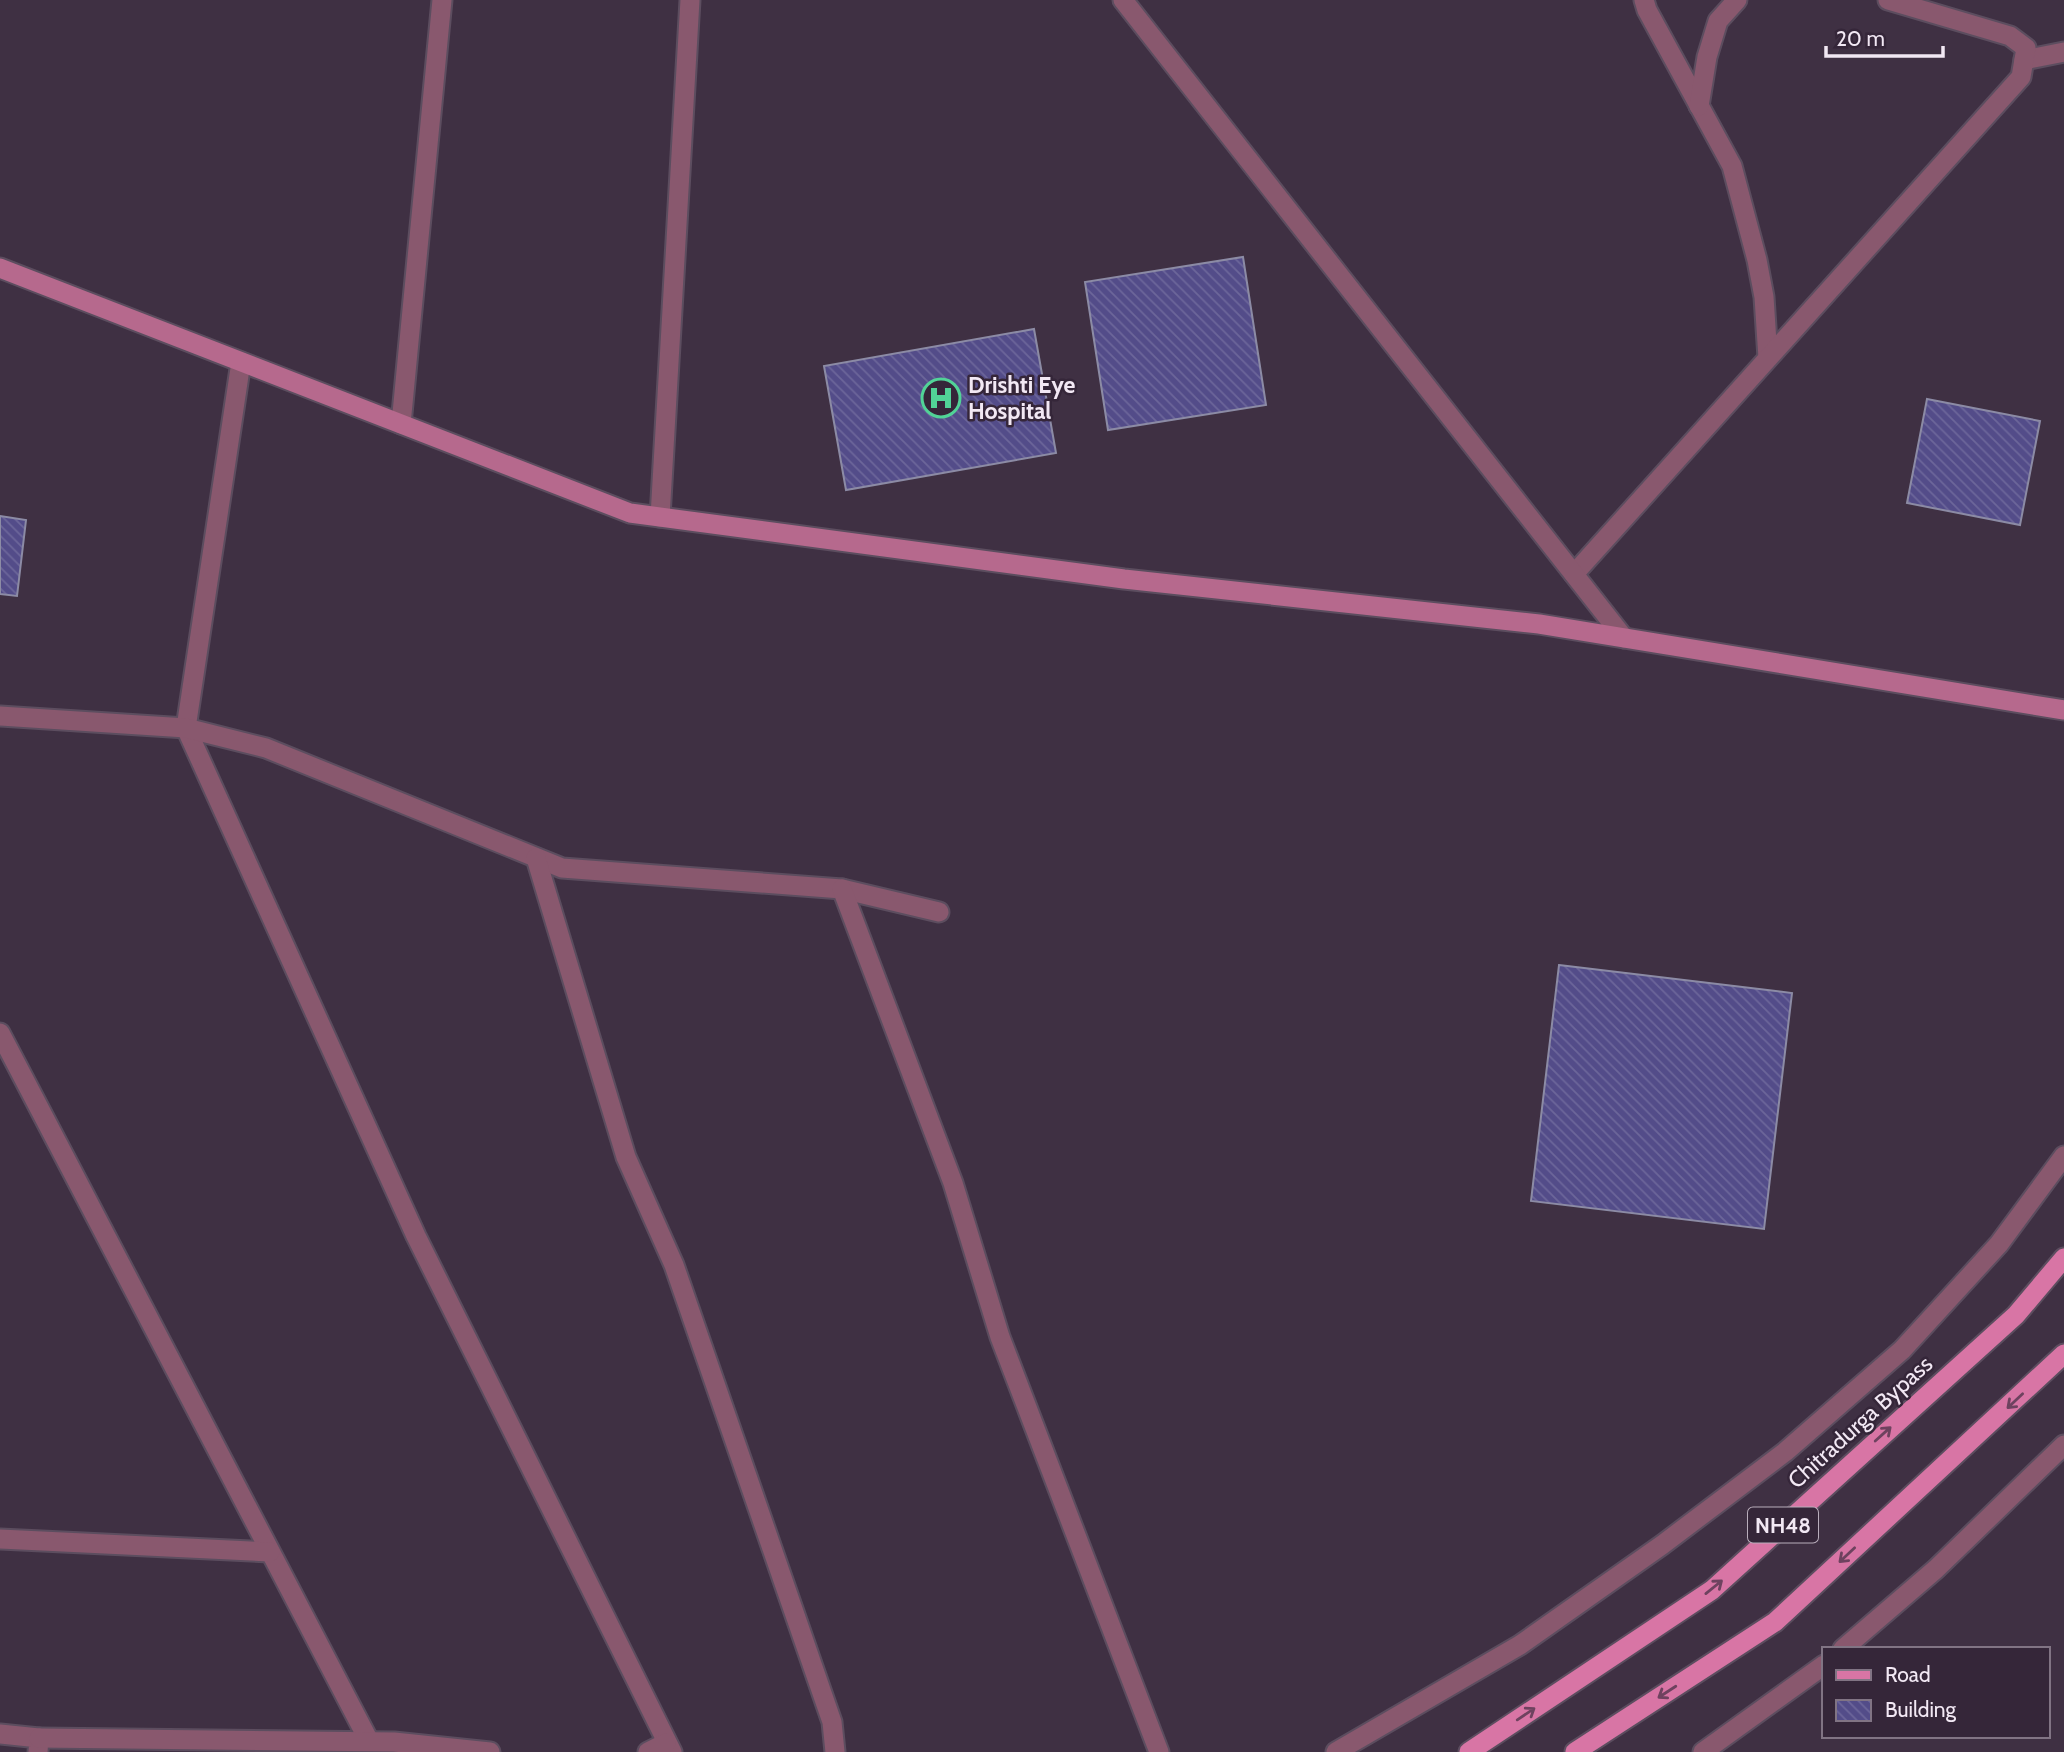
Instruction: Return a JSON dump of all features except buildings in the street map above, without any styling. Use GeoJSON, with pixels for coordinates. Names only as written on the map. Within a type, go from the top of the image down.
{"type":"FeatureCollection","features":[{"type":"Feature","properties":{"kind":"main road"},"geometry":{"type":"LineString","coordinates":[[0,268],[630,513],[1124,579],[1539,624],[2064,710]]}},
{"type":"Feature","properties":{"kind":"main road","name":"Chitradurga Bypass"},"geometry":{"type":"LineString","coordinates":[[1469,1752],[1712,1590],[2016,1315],[2064,1258]]}},
{"type":"Feature","properties":{"kind":"main road","name":"NH48"},"geometry":{"type":"LineString","coordinates":[[1575,1752],[1775,1622],[2064,1353]]}},
{"type":"Feature","properties":{"kind":"street"},"geometry":{"type":"LineString","coordinates":[[401,424],[442,0]]}},
{"type":"Feature","properties":{"kind":"street"},"geometry":{"type":"LineString","coordinates":[[660,517],[690,0]]}},
{"type":"Feature","properties":{"kind":"street"},"geometry":{"type":"LineString","coordinates":[[1123,0],[1624,638]]}},
{"type":"Feature","properties":{"kind":"street"},"geometry":{"type":"LineString","coordinates":[[1644,0],[1732,166],[1764,296],[1768,358]]}},
{"type":"Feature","properties":{"kind":"street"},"geometry":{"type":"LineString","coordinates":[[1699,106],[1707,57],[1718,21],[1737,0]]}},
{"type":"Feature","properties":{"kind":"street"},"geometry":{"type":"LineString","coordinates":[[1574,574],[2021,77],[2026,48],[2010,36],[1888,0]]}},
{"type":"Feature","properties":{"kind":"street"},"geometry":{"type":"LineString","coordinates":[[2024,60],[2064,52]]}},
{"type":"Feature","properties":{"kind":"street"},"geometry":{"type":"LineString","coordinates":[[241,362],[186,728],[416,1236],[669,1747],[648,1752]]}},
{"type":"Feature","properties":{"kind":"street"},"geometry":{"type":"LineString","coordinates":[[0,716],[186,728],[266,748],[562,868],[842,889],[939,912]]}},
{"type":"Feature","properties":{"kind":"street"},"geometry":{"type":"LineString","coordinates":[[536,858],[626,1157],[674,1265],[832,1722],[835,1752]]}},
{"type":"Feature","properties":{"kind":"street"},"geometry":{"type":"LineString","coordinates":[[842,889],[953,1183],[1000,1337],[1159,1752]]}},
{"type":"Feature","properties":{"kind":"street"},"geometry":{"type":"LineString","coordinates":[[0,1032],[369,1741]]}},
{"type":"Feature","properties":{"kind":"street"},"geometry":{"type":"LineString","coordinates":[[1336,1752],[1520,1645],[1662,1545],[1785,1452],[1902,1350],[1999,1244],[2064,1156]]}},
{"type":"Feature","properties":{"kind":"street"},"geometry":{"type":"LineString","coordinates":[[1845,1647],[1936,1569],[2064,1446]]}},
{"type":"Feature","properties":{"kind":"street"},"geometry":{"type":"LineString","coordinates":[[0,1539],[270,1552]]}},
{"type":"Feature","properties":{"kind":"street"},"geometry":{"type":"LineString","coordinates":[[1703,1752],[1822,1666]]}},
{"type":"Feature","properties":{"kind":"street"},"geometry":{"type":"LineString","coordinates":[[0,1734],[38,1745],[369,1741],[490,1752]]}},
{"type":"Feature","properties":{"kind":"place","name":"Drishti Eye Hospital"},"geometry":{"type":"Point","coordinates":[941,398]}}]}
